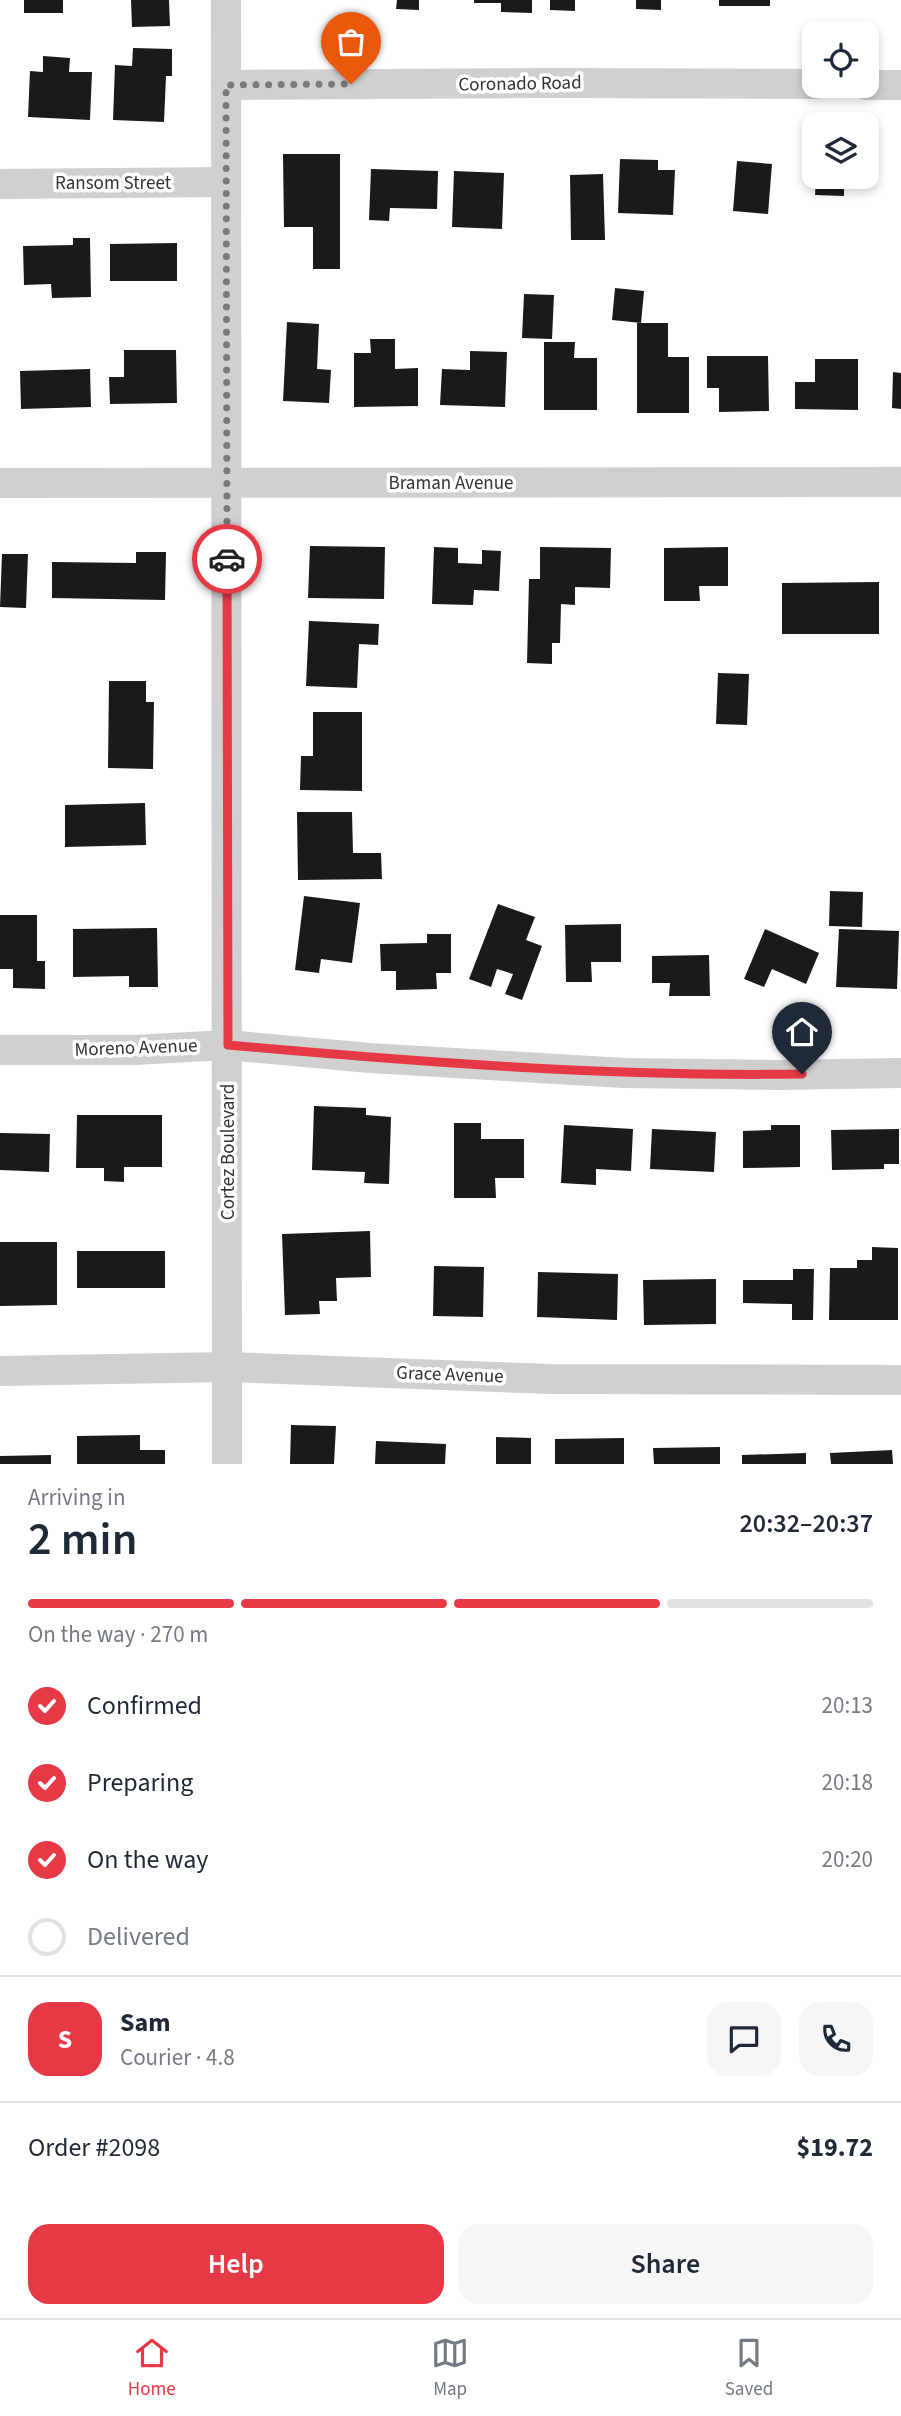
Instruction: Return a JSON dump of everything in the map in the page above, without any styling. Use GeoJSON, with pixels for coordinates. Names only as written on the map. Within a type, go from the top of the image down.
{"type":"FeatureCollection","features":[{"type":"Feature","properties":{"kind":"street","name":"Cortez Boulevard"},"geometry":{"type":"LineString","coordinates":[[226,0],[227,1464]]}},
{"type":"Feature","properties":{"kind":"street","name":"Coronado Road"},"geometry":{"type":"LineString","coordinates":[[226,85],[802,84]]}},
{"type":"Feature","properties":{"kind":"street"},"geometry":{"type":"LineString","coordinates":[[879,85],[901,85]]}},
{"type":"Feature","properties":{"kind":"street","name":"Ransom Street"},"geometry":{"type":"LineString","coordinates":[[0,184],[226,182]]}},
{"type":"Feature","properties":{"kind":"street","name":"Braman Avenue"},"geometry":{"type":"LineString","coordinates":[[0,483],[901,482]]}},
{"type":"Feature","properties":{"kind":"street","name":"Moreno Avenue"},"geometry":{"type":"LineString","coordinates":[[0,1050],[134,1051],[228,1045],[370,1058],[624,1073],[901,1073]]}},
{"type":"Feature","properties":{"kind":"street","name":"Grace Avenue"},"geometry":{"type":"LineString","coordinates":[[0,1371],[228,1367],[551,1379],[901,1380]]}},
{"type":"Feature","properties":{"kind":"building"},"geometry":{"type":"Polygon","coordinates":[[[24,0],[63,0],[63,13],[24,13],[24,0]]]}},
{"type":"Feature","properties":{"kind":"building"},"geometry":{"type":"Polygon","coordinates":[[[131,0],[169,0],[170,26],[132,27],[131,0]]]}},
{"type":"Feature","properties":{"kind":"building"},"geometry":{"type":"Polygon","coordinates":[[[397,0],[419,0],[419,10],[396,9],[397,0]]]}},
{"type":"Feature","properties":{"kind":"building"},"geometry":{"type":"Polygon","coordinates":[[[474,0],[532,0],[532,13],[501,12],[501,3],[474,3],[474,0]]]}},
{"type":"Feature","properties":{"kind":"building"},"geometry":{"type":"Polygon","coordinates":[[[550,0],[575,0],[575,11],[550,10],[550,0]]]}},
{"type":"Feature","properties":{"kind":"building"},"geometry":{"type":"Polygon","coordinates":[[[636,0],[661,0],[661,10],[636,9],[636,0]]]}},
{"type":"Feature","properties":{"kind":"building"},"geometry":{"type":"Polygon","coordinates":[[[719,0],[770,0],[770,6],[719,6],[719,0]]]}},
{"type":"Feature","properties":{"kind":"building"},"geometry":{"type":"Polygon","coordinates":[[[133,48],[172,49],[172,76],[166,76],[164,122],[113,120],[115,65],[132,66],[133,48]]]}},
{"type":"Feature","properties":{"kind":"building"},"geometry":{"type":"Polygon","coordinates":[[[43,56],[70,58],[69,72],[92,72],[90,120],[28,117],[30,71],[43,72],[43,56]]]}},
{"type":"Feature","properties":{"kind":"building"},"geometry":{"type":"Polygon","coordinates":[[[283,154],[340,154],[340,269],[313,269],[313,227],[284,227],[283,154]]]}},
{"type":"Feature","properties":{"kind":"building"},"geometry":{"type":"Polygon","coordinates":[[[620,159],[658,160],[658,170],[675,170],[673,215],[618,213],[620,159]]]}},
{"type":"Feature","properties":{"kind":"building"},"geometry":{"type":"Polygon","coordinates":[[[737,161],[772,164],[768,214],[733,211],[737,161]]]}},
{"type":"Feature","properties":{"kind":"building"},"geometry":{"type":"Polygon","coordinates":[[[371,169],[438,171],[437,209],[390,208],[389,221],[369,220],[371,169]]]}},
{"type":"Feature","properties":{"kind":"building"},"geometry":{"type":"Polygon","coordinates":[[[454,171],[504,173],[502,229],[452,227],[454,171]]]}},
{"type":"Feature","properties":{"kind":"building"},"geometry":{"type":"Polygon","coordinates":[[[603,174],[605,240],[571,240],[570,175],[603,174]]]}},
{"type":"Feature","properties":{"kind":"building"},"geometry":{"type":"Polygon","coordinates":[[[815,189],[844,189],[844,196],[815,195],[815,189]]]}},
{"type":"Feature","properties":{"kind":"building"},"geometry":{"type":"Polygon","coordinates":[[[73,238],[90,238],[91,297],[52,298],[51,284],[24,285],[23,246],[73,245],[73,238]]]}},
{"type":"Feature","properties":{"kind":"building"},"geometry":{"type":"Polygon","coordinates":[[[177,243],[177,281],[110,281],[110,244],[177,243]]]}},
{"type":"Feature","properties":{"kind":"building"},"geometry":{"type":"Polygon","coordinates":[[[615,288],[644,291],[641,323],[612,320],[615,288]]]}},
{"type":"Feature","properties":{"kind":"building"},"geometry":{"type":"Polygon","coordinates":[[[524,294],[554,295],[552,339],[522,338],[524,294]]]}},
{"type":"Feature","properties":{"kind":"building"},"geometry":{"type":"Polygon","coordinates":[[[287,322],[319,324],[317,369],[331,370],[329,403],[283,401],[287,322]]]}},
{"type":"Feature","properties":{"kind":"building"},"geometry":{"type":"Polygon","coordinates":[[[637,323],[668,323],[668,357],[689,357],[689,413],[637,413],[637,323]]]}},
{"type":"Feature","properties":{"kind":"building"},"geometry":{"type":"Polygon","coordinates":[[[370,339],[395,339],[395,369],[418,368],[418,406],[354,407],[354,353],[371,353],[370,339]]]}},
{"type":"Feature","properties":{"kind":"building"},"geometry":{"type":"Polygon","coordinates":[[[544,342],[575,342],[574,358],[597,358],[597,410],[544,410],[544,342]]]}},
{"type":"Feature","properties":{"kind":"building"},"geometry":{"type":"Polygon","coordinates":[[[124,350],[176,350],[177,403],[110,404],[109,377],[124,377],[124,350]]]}},
{"type":"Feature","properties":{"kind":"building"},"geometry":{"type":"Polygon","coordinates":[[[470,351],[507,352],[505,407],[440,405],[442,369],[470,370],[470,351]]]}},
{"type":"Feature","properties":{"kind":"building"},"geometry":{"type":"Polygon","coordinates":[[[707,356],[768,356],[769,411],[719,412],[719,388],[707,388],[707,356]]]}},
{"type":"Feature","properties":{"kind":"building"},"geometry":{"type":"Polygon","coordinates":[[[815,359],[858,359],[858,410],[795,409],[795,382],[815,382],[815,359]]]}},
{"type":"Feature","properties":{"kind":"building"},"geometry":{"type":"Polygon","coordinates":[[[90,369],[91,407],[21,409],[20,371],[90,369]]]}},
{"type":"Feature","properties":{"kind":"building"},"geometry":{"type":"Polygon","coordinates":[[[893,372],[901,373],[901,409],[892,408],[893,372]]]}},
{"type":"Feature","properties":{"kind":"building"},"geometry":{"type":"Polygon","coordinates":[[[310,546],[385,547],[384,599],[308,598],[310,546]]]}},
{"type":"Feature","properties":{"kind":"building"},"geometry":{"type":"Polygon","coordinates":[[[434,547],[458,548],[458,563],[482,564],[482,550],[501,551],[499,591],[474,590],[473,605],[432,604],[434,547]]]}},
{"type":"Feature","properties":{"kind":"building"},"geometry":{"type":"Polygon","coordinates":[[[540,547],[611,548],[610,588],[575,587],[575,605],[561,604],[560,643],[552,643],[552,664],[527,663],[529,579],[540,579],[540,547]]]}},
{"type":"Feature","properties":{"kind":"building"},"geometry":{"type":"Polygon","coordinates":[[[728,547],[728,586],[699,586],[700,601],[664,601],[664,548],[728,547]]]}},
{"type":"Feature","properties":{"kind":"building"},"geometry":{"type":"Polygon","coordinates":[[[136,552],[166,552],[165,600],[52,598],[52,562],[136,563],[136,552]]]}},
{"type":"Feature","properties":{"kind":"building"},"geometry":{"type":"Polygon","coordinates":[[[2,554],[28,554],[26,608],[0,607],[2,554]]]}},
{"type":"Feature","properties":{"kind":"building"},"geometry":{"type":"Polygon","coordinates":[[[879,582],[879,634],[782,634],[782,583],[879,582]]]}},
{"type":"Feature","properties":{"kind":"building"},"geometry":{"type":"Polygon","coordinates":[[[309,621],[379,624],[378,645],[359,644],[357,688],[306,686],[309,621]]]}},
{"type":"Feature","properties":{"kind":"building"},"geometry":{"type":"Polygon","coordinates":[[[718,673],[749,674],[747,725],[716,724],[718,673]]]}},
{"type":"Feature","properties":{"kind":"building"},"geometry":{"type":"Polygon","coordinates":[[[109,681],[146,681],[146,702],[154,702],[153,769],[108,768],[109,681]]]}},
{"type":"Feature","properties":{"kind":"building"},"geometry":{"type":"Polygon","coordinates":[[[313,712],[362,712],[362,791],[300,790],[301,756],[313,756],[313,712]]]}},
{"type":"Feature","properties":{"kind":"building"},"geometry":{"type":"Polygon","coordinates":[[[145,803],[146,845],[65,847],[65,805],[145,803]]]}},
{"type":"Feature","properties":{"kind":"building"},"geometry":{"type":"Polygon","coordinates":[[[297,812],[352,812],[353,853],[381,853],[382,879],[298,880],[297,812]]]}},
{"type":"Feature","properties":{"kind":"building"},"geometry":{"type":"Polygon","coordinates":[[[830,891],[863,892],[862,927],[829,926],[830,891]]]}},
{"type":"Feature","properties":{"kind":"building"},"geometry":{"type":"Polygon","coordinates":[[[304,896],[360,903],[352,963],[321,959],[319,973],[295,970],[304,896]]]}},
{"type":"Feature","properties":{"kind":"building"},"geometry":{"type":"Polygon","coordinates":[[[498,904],[535,917],[526,940],[542,946],[522,1000],[505,994],[513,974],[497,969],[491,987],[469,979],[498,904]]]}},
{"type":"Feature","properties":{"kind":"building"},"geometry":{"type":"Polygon","coordinates":[[[0,915],[37,915],[37,961],[45,961],[45,989],[13,988],[13,969],[0,969],[0,915]]]}},
{"type":"Feature","properties":{"kind":"building"},"geometry":{"type":"Polygon","coordinates":[[[621,924],[621,962],[591,962],[592,982],[566,982],[565,925],[621,924]]]}},
{"type":"Feature","properties":{"kind":"building"},"geometry":{"type":"Polygon","coordinates":[[[157,928],[158,987],[129,987],[129,976],[73,977],[73,929],[157,928]]]}},
{"type":"Feature","properties":{"kind":"building"},"geometry":{"type":"Polygon","coordinates":[[[765,929],[819,953],[806,984],[772,969],[764,987],[744,979],[765,929]]]}},
{"type":"Feature","properties":{"kind":"building"},"geometry":{"type":"Polygon","coordinates":[[[839,929],[899,931],[897,989],[836,987],[839,929]]]}},
{"type":"Feature","properties":{"kind":"building"},"geometry":{"type":"Polygon","coordinates":[[[427,934],[451,934],[451,973],[436,973],[437,989],[396,990],[396,971],[381,971],[380,944],[427,943],[427,934]]]}},
{"type":"Feature","properties":{"kind":"building"},"geometry":{"type":"Polygon","coordinates":[[[709,955],[710,996],[669,996],[670,983],[652,983],[652,956],[709,955]]]}},
{"type":"Feature","properties":{"kind":"building"},"geometry":{"type":"Polygon","coordinates":[[[314,1106],[366,1108],[366,1115],[391,1117],[389,1184],[364,1183],[365,1172],[312,1170],[314,1106]]]}},
{"type":"Feature","properties":{"kind":"building"},"geometry":{"type":"Polygon","coordinates":[[[77,1115],[162,1115],[162,1167],[124,1167],[124,1182],[104,1181],[104,1168],[76,1168],[77,1115]]]}},
{"type":"Feature","properties":{"kind":"building"},"geometry":{"type":"Polygon","coordinates":[[[454,1123],[481,1123],[481,1139],[524,1139],[524,1178],[495,1178],[496,1198],[454,1198],[454,1123]]]}},
{"type":"Feature","properties":{"kind":"building"},"geometry":{"type":"Polygon","coordinates":[[[564,1125],[633,1129],[631,1171],[596,1169],[596,1185],[561,1183],[564,1125]]]}},
{"type":"Feature","properties":{"kind":"building"},"geometry":{"type":"Polygon","coordinates":[[[771,1125],[800,1125],[800,1167],[743,1168],[743,1131],[771,1130],[771,1125]]]}},
{"type":"Feature","properties":{"kind":"building"},"geometry":{"type":"Polygon","coordinates":[[[652,1129],[716,1132],[714,1172],[650,1169],[652,1129]]]}},
{"type":"Feature","properties":{"kind":"building"},"geometry":{"type":"Polygon","coordinates":[[[899,1129],[899,1164],[884,1164],[884,1169],[832,1170],[831,1130],[899,1129]]]}},
{"type":"Feature","properties":{"kind":"building"},"geometry":{"type":"Polygon","coordinates":[[[0,1133],[50,1134],[49,1172],[0,1170],[0,1133]]]}},
{"type":"Feature","properties":{"kind":"building"},"geometry":{"type":"Polygon","coordinates":[[[370,1231],[371,1277],[336,1278],[337,1301],[319,1301],[320,1314],[285,1315],[282,1234],[370,1231]]]}},
{"type":"Feature","properties":{"kind":"building"},"geometry":{"type":"Polygon","coordinates":[[[0,1242],[57,1242],[57,1305],[0,1306],[0,1242]]]}},
{"type":"Feature","properties":{"kind":"building"},"geometry":{"type":"Polygon","coordinates":[[[872,1247],[898,1248],[898,1320],[829,1320],[830,1268],[857,1268],[857,1260],[872,1260],[872,1247]]]}},
{"type":"Feature","properties":{"kind":"building"},"geometry":{"type":"Polygon","coordinates":[[[77,1251],[165,1251],[165,1288],[77,1288],[77,1251]]]}},
{"type":"Feature","properties":{"kind":"building"},"geometry":{"type":"Polygon","coordinates":[[[434,1266],[484,1267],[483,1317],[433,1316],[434,1266]]]}},
{"type":"Feature","properties":{"kind":"building"},"geometry":{"type":"Polygon","coordinates":[[[793,1269],[814,1269],[813,1320],[792,1320],[792,1304],[743,1303],[743,1280],[793,1280],[793,1269]]]}},
{"type":"Feature","properties":{"kind":"building"},"geometry":{"type":"Polygon","coordinates":[[[538,1272],[618,1274],[617,1320],[537,1317],[538,1272]]]}},
{"type":"Feature","properties":{"kind":"building"},"geometry":{"type":"Polygon","coordinates":[[[716,1279],[716,1324],[644,1325],[643,1280],[716,1279]]]}},
{"type":"Feature","properties":{"kind":"building"},"geometry":{"type":"Polygon","coordinates":[[[291,1425],[336,1426],[334,1464],[290,1464],[291,1425]]]}},
{"type":"Feature","properties":{"kind":"building"},"geometry":{"type":"Polygon","coordinates":[[[140,1435],[140,1450],[165,1450],[165,1464],[77,1464],[77,1436],[140,1435]]]}},
{"type":"Feature","properties":{"kind":"building"},"geometry":{"type":"Polygon","coordinates":[[[496,1437],[531,1438],[531,1464],[496,1464],[496,1437]]]}},
{"type":"Feature","properties":{"kind":"building"},"geometry":{"type":"Polygon","coordinates":[[[624,1438],[624,1464],[555,1464],[555,1439],[624,1438]]]}},
{"type":"Feature","properties":{"kind":"building"},"geometry":{"type":"Polygon","coordinates":[[[376,1441],[446,1444],[445,1464],[375,1464],[376,1441]]]}},
{"type":"Feature","properties":{"kind":"building"},"geometry":{"type":"Polygon","coordinates":[[[720,1447],[720,1464],[654,1464],[653,1448],[720,1447]]]}},
{"type":"Feature","properties":{"kind":"building"},"geometry":{"type":"Polygon","coordinates":[[[892,1450],[893,1464],[831,1464],[830,1453],[892,1450]]]}},
{"type":"Feature","properties":{"kind":"building"},"geometry":{"type":"Polygon","coordinates":[[[806,1453],[806,1464],[742,1464],[742,1455],[806,1453]]]}},
{"type":"Feature","properties":{"kind":"building"},"geometry":{"type":"Polygon","coordinates":[[[51,1455],[51,1464],[0,1464],[0,1456],[51,1455]]]}},
{"type":"Feature","properties":{"kind":"way so far"},"geometry":{"type":"LineString","coordinates":[[227,559],[226,85],[351,84]]}},
{"type":"Feature","properties":{"kind":"route"},"geometry":{"type":"LineString","coordinates":[[227,559],[228,1045],[370,1058],[624,1073],[802,1074]]}}]}
